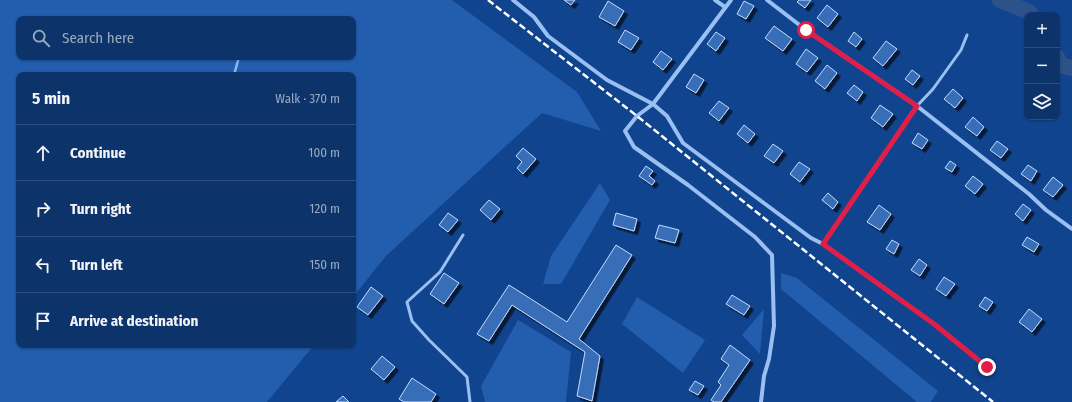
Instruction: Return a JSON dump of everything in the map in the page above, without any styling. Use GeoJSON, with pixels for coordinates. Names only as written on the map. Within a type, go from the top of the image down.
{"type":"FeatureCollection","features":[{"type":"Feature","properties":{"kind":"street"},"geometry":{"type":"LineString","coordinates":[[513,0],[534,17],[548,36],[601,75],[653,104],[667,116],[683,143],[811,238],[823,244],[934,324],[987,367]]}},
{"type":"Feature","properties":{"kind":"street"},"geometry":{"type":"LineString","coordinates":[[715,0],[726,7]]}},
{"type":"Feature","properties":{"kind":"street"},"geometry":{"type":"LineString","coordinates":[[731,0],[653,104],[637,116],[625,131],[634,147],[749,233],[772,255],[774,326],[769,359],[764,376],[761,402]]}},
{"type":"Feature","properties":{"kind":"street"},"geometry":{"type":"LineString","coordinates":[[767,0],[806,30],[917,106],[1029,194],[1051,214],[1072,229]]}},
{"type":"Feature","properties":{"kind":"lane"},"geometry":{"type":"LineString","coordinates":[[823,244],[917,106],[933,89],[961,50],[967,35]]}},
{"type":"Feature","properties":{"kind":"lane"},"geometry":{"type":"LineString","coordinates":[[463,236],[440,272],[407,302],[412,321],[467,378],[470,402]]}},
{"type":"Feature","properties":{"kind":"shaded area"},"geometry":{"type":"Polygon","coordinates":[[[0,0],[452,0],[577,92],[601,131],[542,113],[386,256],[356,293],[356,72],[16,72],[16,348],[312,348],[267,402],[0,402],[0,0]]]}},
{"type":"Feature","properties":{"kind":"shaded area"},"geometry":{"type":"Polygon","coordinates":[[[600,183],[610,200],[561,284],[543,284],[551,256],[600,183]]]}},
{"type":"Feature","properties":{"kind":"shaded area"},"geometry":{"type":"Polygon","coordinates":[[[781,273],[797,278],[938,391],[931,402],[917,402],[781,289],[781,273]]]}},
{"type":"Feature","properties":{"kind":"shaded area"},"geometry":{"type":"Polygon","coordinates":[[[637,297],[705,340],[683,373],[622,324],[637,297]]]}},
{"type":"Feature","properties":{"kind":"shaded area"},"geometry":{"type":"Polygon","coordinates":[[[764,309],[760,354],[742,335],[764,309]]]}},
{"type":"Feature","properties":{"kind":"shaded area"},"geometry":{"type":"Polygon","coordinates":[[[518,320],[571,352],[566,402],[485,402],[481,386],[518,320]]]}},
{"type":"Feature","properties":{"kind":"building"},"geometry":{"type":"Polygon","coordinates":[[[564,0],[575,0],[571,5],[564,0]]]}},
{"type":"Feature","properties":{"kind":"building"},"geometry":{"type":"Polygon","coordinates":[[[799,0],[811,0],[805,8],[797,2],[799,0]]]}},
{"type":"Feature","properties":{"kind":"building"},"geometry":{"type":"Polygon","coordinates":[[[608,1],[624,11],[615,26],[599,17],[608,1]]]}},
{"type":"Feature","properties":{"kind":"building"},"geometry":{"type":"Polygon","coordinates":[[[744,1],[754,6],[746,19],[737,14],[744,1]]]}},
{"type":"Feature","properties":{"kind":"building"},"geometry":{"type":"Polygon","coordinates":[[[827,5],[838,14],[828,27],[817,18],[827,5]]]}},
{"type":"Feature","properties":{"kind":"building"},"geometry":{"type":"Polygon","coordinates":[[[774,26],[792,39],[783,51],[765,38],[774,26]]]}},
{"type":"Feature","properties":{"kind":"building"},"geometry":{"type":"Polygon","coordinates":[[[625,30],[639,38],[631,50],[618,42],[625,30]]]}},
{"type":"Feature","properties":{"kind":"building"},"geometry":{"type":"Polygon","coordinates":[[[716,32],[725,38],[716,51],[707,44],[716,32]]]}},
{"type":"Feature","properties":{"kind":"building"},"geometry":{"type":"Polygon","coordinates":[[[854,32],[862,39],[856,47],[848,41],[854,32]]]}},
{"type":"Feature","properties":{"kind":"building"},"geometry":{"type":"Polygon","coordinates":[[[886,41],[897,49],[883,66],[873,58],[886,41]]]}},
{"type":"Feature","properties":{"kind":"building"},"geometry":{"type":"Polygon","coordinates":[[[806,49],[818,58],[807,72],[796,64],[806,49]]]}},
{"type":"Feature","properties":{"kind":"building"},"geometry":{"type":"Polygon","coordinates":[[[661,51],[672,59],[663,70],[653,62],[661,51]]]}},
{"type":"Feature","properties":{"kind":"building"},"geometry":{"type":"Polygon","coordinates":[[[827,65],[837,73],[825,89],[815,81],[827,65]]]}},
{"type":"Feature","properties":{"kind":"building"},"geometry":{"type":"Polygon","coordinates":[[[912,70],[920,76],[913,85],[905,79],[912,70]]]}},
{"type":"Feature","properties":{"kind":"building"},"geometry":{"type":"Polygon","coordinates":[[[694,74],[704,80],[696,93],[686,87],[694,74]]]}},
{"type":"Feature","properties":{"kind":"building"},"geometry":{"type":"Polygon","coordinates":[[[854,85],[863,92],[857,101],[847,93],[854,85]]]}},
{"type":"Feature","properties":{"kind":"building"},"geometry":{"type":"Polygon","coordinates":[[[953,89],[963,98],[955,108],[944,99],[953,89]]]}},
{"type":"Feature","properties":{"kind":"building"},"geometry":{"type":"Polygon","coordinates":[[[719,101],[729,108],[719,121],[709,113],[719,101]]]}},
{"type":"Feature","properties":{"kind":"building"},"geometry":{"type":"Polygon","coordinates":[[[880,105],[893,114],[883,127],[871,118],[880,105]]]}},
{"type":"Feature","properties":{"kind":"building"},"geometry":{"type":"Polygon","coordinates":[[[973,117],[984,127],[977,136],[965,127],[973,117]]]}},
{"type":"Feature","properties":{"kind":"building"},"geometry":{"type":"Polygon","coordinates":[[[744,125],[755,134],[748,143],[737,134],[744,125]]]}},
{"type":"Feature","properties":{"kind":"building"},"geometry":{"type":"Polygon","coordinates":[[[918,133],[928,140],[922,149],[912,143],[918,133]]]}},
{"type":"Feature","properties":{"kind":"building"},"geometry":{"type":"Polygon","coordinates":[[[997,141],[1008,149],[1001,158],[990,150],[997,141]]]}},
{"type":"Feature","properties":{"kind":"building"},"geometry":{"type":"Polygon","coordinates":[[[773,144],[783,151],[774,163],[764,156],[773,144]]]}},
{"type":"Feature","properties":{"kind":"building"},"geometry":{"type":"Polygon","coordinates":[[[523,148],[536,159],[523,174],[517,168],[522,162],[516,156],[523,148]]]}},
{"type":"Feature","properties":{"kind":"building"},"geometry":{"type":"Polygon","coordinates":[[[950,161],[956,165],[952,172],[945,168],[950,161]]]}},
{"type":"Feature","properties":{"kind":"building"},"geometry":{"type":"Polygon","coordinates":[[[799,162],[810,169],[800,182],[790,174],[799,162]]]}},
{"type":"Feature","properties":{"kind":"building"},"geometry":{"type":"Polygon","coordinates":[[[1028,165],[1037,171],[1031,181],[1021,174],[1028,165]]]}},
{"type":"Feature","properties":{"kind":"building"},"geometry":{"type":"Polygon","coordinates":[[[646,166],[653,171],[649,176],[655,181],[652,185],[639,176],[646,166]]]}},
{"type":"Feature","properties":{"kind":"building"},"geometry":{"type":"Polygon","coordinates":[[[973,176],[983,184],[975,194],[965,186],[973,176]]]}},
{"type":"Feature","properties":{"kind":"building"},"geometry":{"type":"Polygon","coordinates":[[[1053,177],[1063,185],[1053,197],[1043,190],[1053,177]]]}},
{"type":"Feature","properties":{"kind":"building"},"geometry":{"type":"Polygon","coordinates":[[[828,193],[838,202],[833,209],[822,200],[828,193]]]}},
{"type":"Feature","properties":{"kind":"building"},"geometry":{"type":"Polygon","coordinates":[[[489,200],[500,209],[491,220],[480,210],[489,200]]]}},
{"type":"Feature","properties":{"kind":"building"},"geometry":{"type":"Polygon","coordinates":[[[1023,204],[1031,210],[1023,221],[1015,214],[1023,204]]]}},
{"type":"Feature","properties":{"kind":"building"},"geometry":{"type":"Polygon","coordinates":[[[879,205],[891,214],[880,230],[867,222],[879,205]]]}},
{"type":"Feature","properties":{"kind":"building"},"geometry":{"type":"Polygon","coordinates":[[[448,213],[458,220],[448,232],[439,225],[448,213]]]}},
{"type":"Feature","properties":{"kind":"building"},"geometry":{"type":"Polygon","coordinates":[[[616,213],[637,219],[634,231],[613,225],[616,213]]]}},
{"type":"Feature","properties":{"kind":"building"},"geometry":{"type":"Polygon","coordinates":[[[659,225],[679,230],[675,243],[655,238],[659,225]]]}},
{"type":"Feature","properties":{"kind":"building"},"geometry":{"type":"Polygon","coordinates":[[[1027,237],[1039,244],[1034,252],[1022,245],[1027,237]]]}},
{"type":"Feature","properties":{"kind":"building"},"geometry":{"type":"Polygon","coordinates":[[[892,240],[899,244],[894,254],[886,249],[892,240]]]}},
{"type":"Feature","properties":{"kind":"building"},"geometry":{"type":"Polygon","coordinates":[[[616,245],[632,255],[579,339],[600,356],[592,401],[577,396],[585,352],[512,305],[489,341],[477,334],[509,285],[567,322],[616,245]]]}},
{"type":"Feature","properties":{"kind":"building"},"geometry":{"type":"Polygon","coordinates":[[[919,259],[927,265],[920,276],[911,270],[919,259]]]}},
{"type":"Feature","properties":{"kind":"building"},"geometry":{"type":"Polygon","coordinates":[[[444,273],[459,283],[444,304],[430,294],[444,273]]]}},
{"type":"Feature","properties":{"kind":"building"},"geometry":{"type":"Polygon","coordinates":[[[944,277],[955,284],[946,296],[936,289],[944,277]]]}},
{"type":"Feature","properties":{"kind":"building"},"geometry":{"type":"Polygon","coordinates":[[[371,287],[383,296],[368,315],[357,307],[371,287]]]}},
{"type":"Feature","properties":{"kind":"building"},"geometry":{"type":"Polygon","coordinates":[[[732,295],[750,306],[744,315],[726,304],[732,295]]]}},
{"type":"Feature","properties":{"kind":"building"},"geometry":{"type":"Polygon","coordinates":[[[985,297],[993,302],[987,311],[979,306],[985,297]]]}},
{"type":"Feature","properties":{"kind":"building"},"geometry":{"type":"Polygon","coordinates":[[[1029,309],[1042,319],[1032,332],[1019,322],[1029,309]]]}},
{"type":"Feature","properties":{"kind":"building"},"geometry":{"type":"Polygon","coordinates":[[[730,345],[750,360],[721,402],[714,402],[711,400],[721,385],[718,382],[729,365],[721,359],[730,345]]]}},
{"type":"Feature","properties":{"kind":"building"},"geometry":{"type":"Polygon","coordinates":[[[382,356],[395,367],[384,380],[371,369],[382,356]]]}},
{"type":"Feature","properties":{"kind":"building"},"geometry":{"type":"Polygon","coordinates":[[[412,378],[436,394],[431,402],[404,402],[399,399],[412,378]]]}},
{"type":"Feature","properties":{"kind":"building"},"geometry":{"type":"Polygon","coordinates":[[[695,381],[704,386],[698,395],[689,390],[695,381]]]}},
{"type":"Feature","properties":{"kind":"building"},"geometry":{"type":"Polygon","coordinates":[[[343,396],[349,402],[336,402],[343,396]]]}},
{"type":"Feature","properties":{"kind":"waterway"},"geometry":{"type":"LineString","coordinates":[[1000,0],[1029,12]]}},
{"type":"Feature","properties":{"kind":"waterway"},"geometry":{"type":"LineString","coordinates":[[235,72],[238,60]]}},
{"type":"Feature","properties":{"kind":"waterway"},"geometry":{"type":"LineString","coordinates":[[1060,65],[1072,68]]}},
{"type":"Feature","properties":{"kind":"railway"},"geometry":{"type":"LineString","coordinates":[[488,0],[637,116],[993,402]]}},
{"type":"Feature","properties":{"kind":"route"},"geometry":{"type":"LineString","coordinates":[[806,30],[917,106],[823,244],[934,324],[987,367]]}}]}
